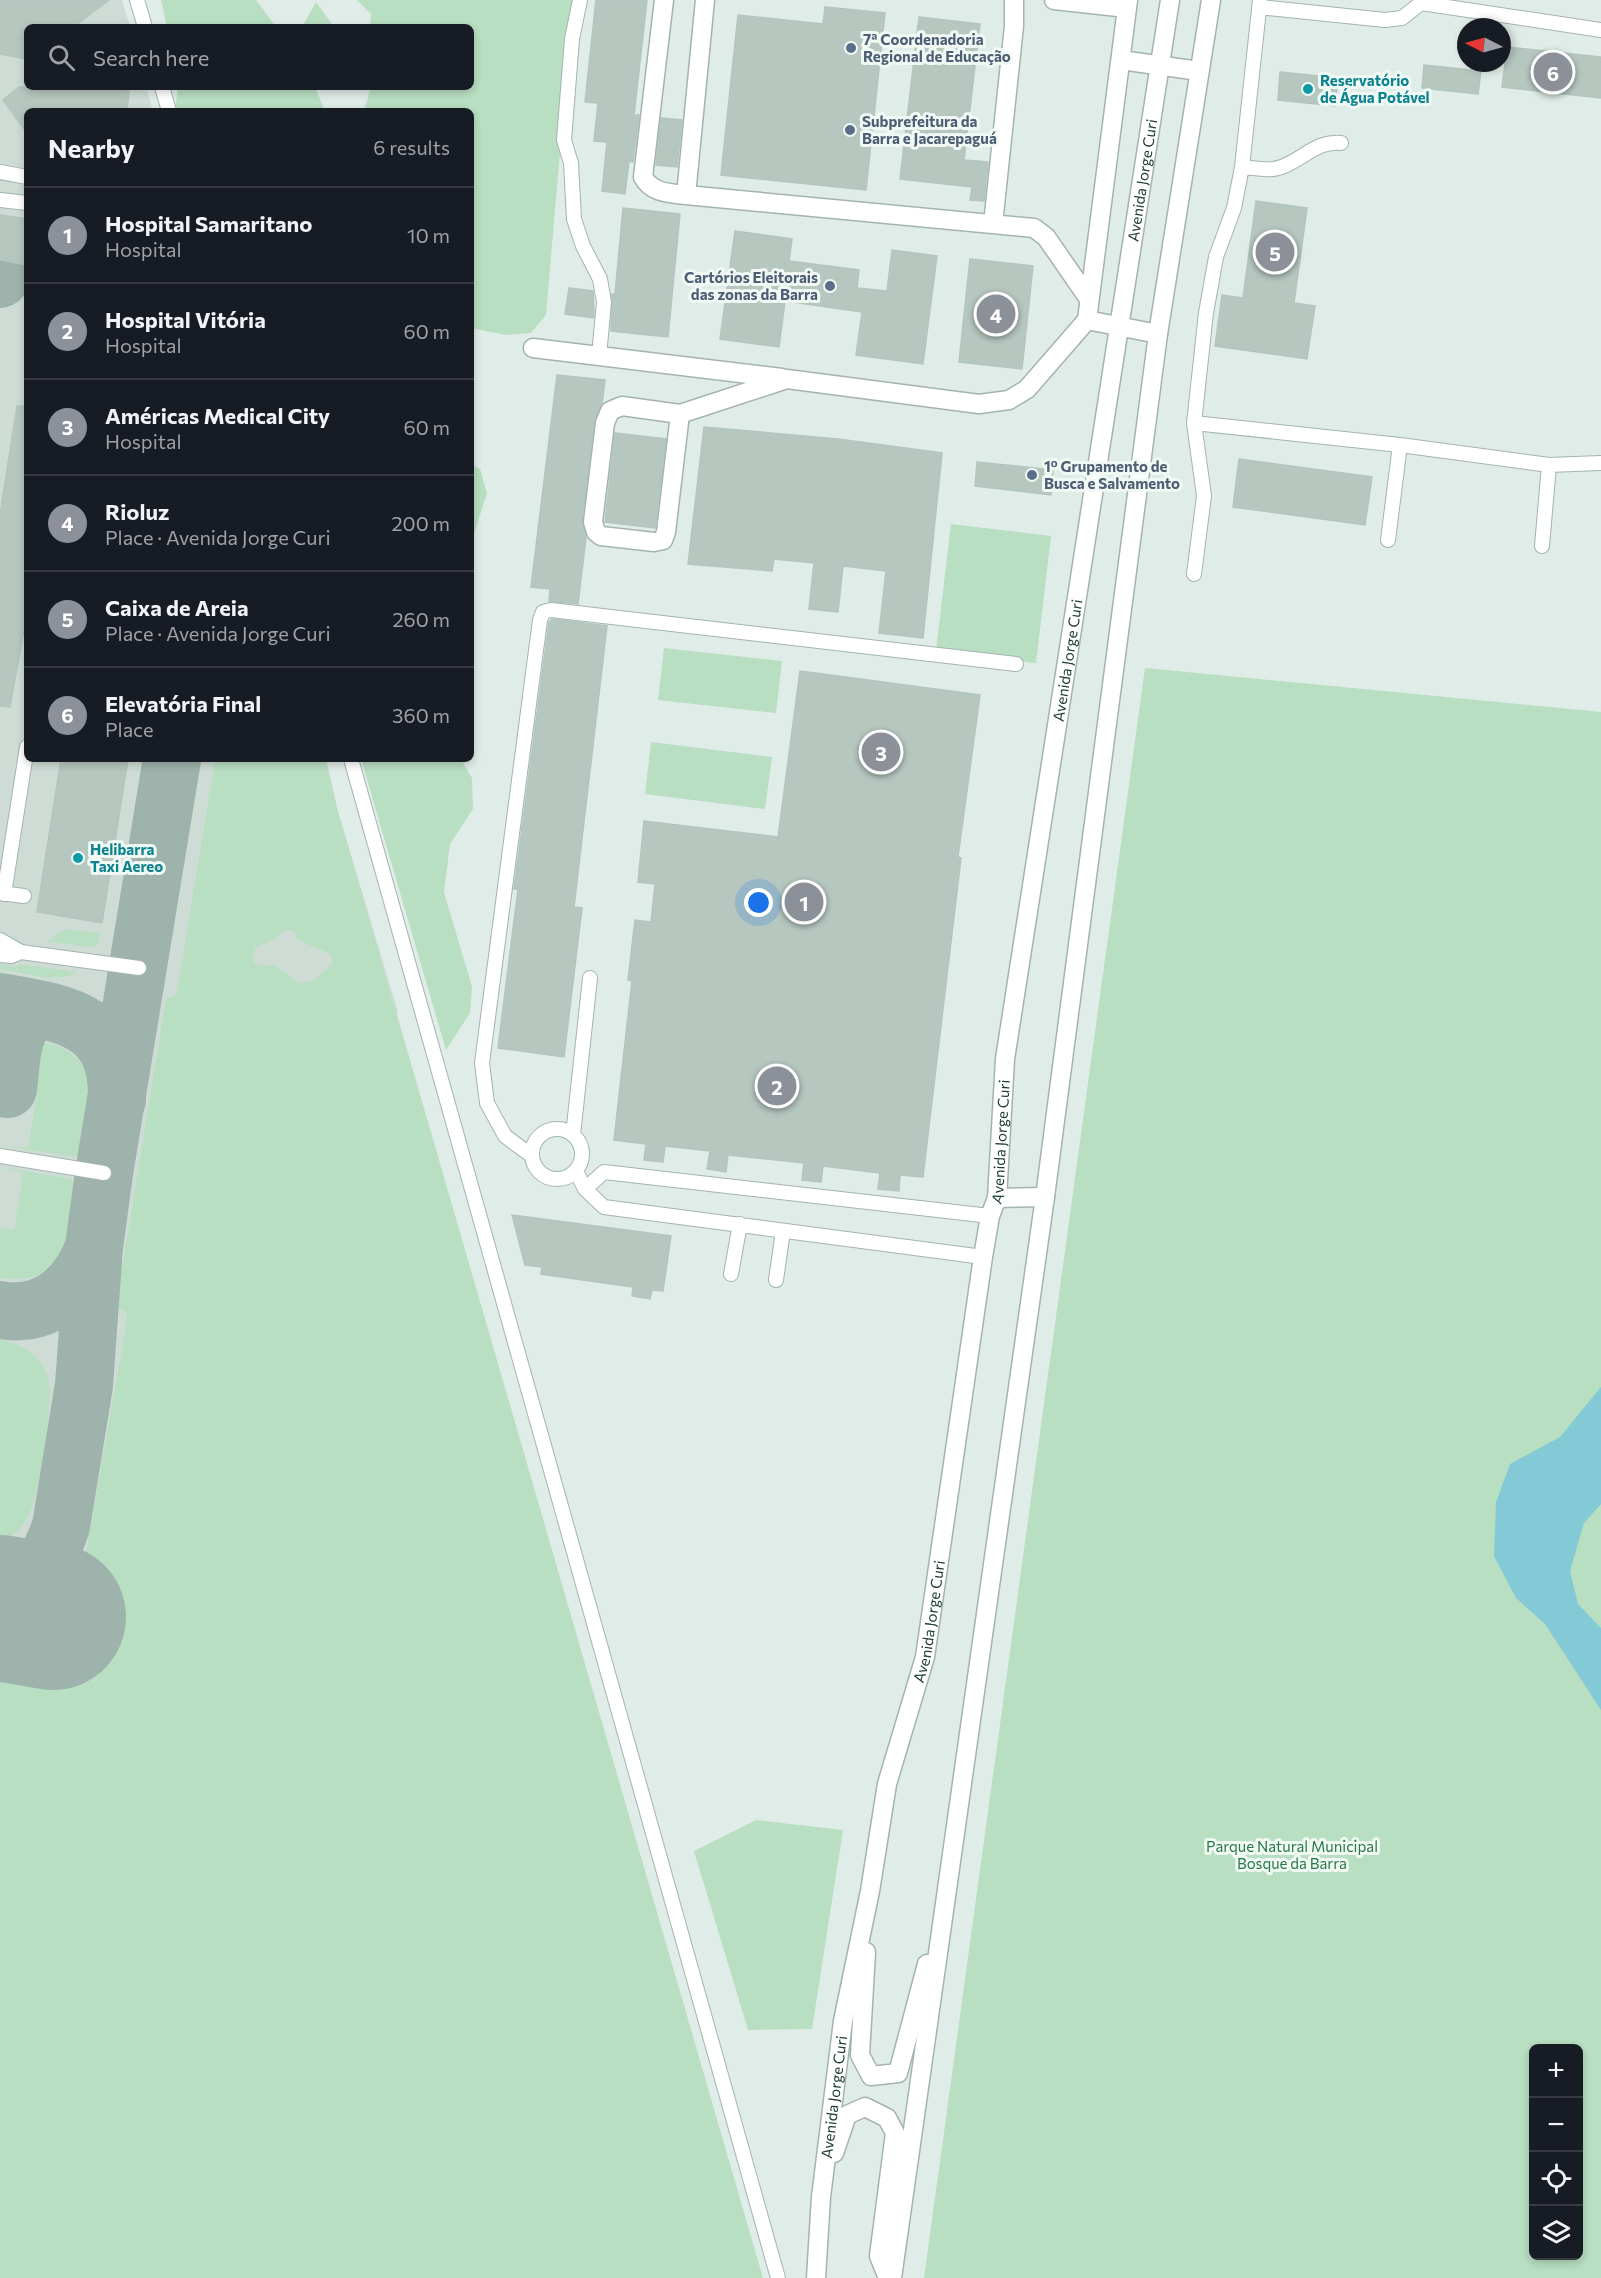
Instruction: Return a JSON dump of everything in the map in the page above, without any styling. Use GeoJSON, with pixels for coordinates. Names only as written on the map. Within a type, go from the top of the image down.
{"type":"FeatureCollection","features":[{"type":"Feature","properties":{"kind":"street"},"geometry":{"type":"LineString","coordinates":[[664,0],[643,177],[648,186],[659,192],[686,195],[1034,228],[1046,237],[1089,299]]}},
{"type":"Feature","properties":{"kind":"street"},"geometry":{"type":"LineString","coordinates":[[686,195],[705,0]]}},
{"type":"Feature","properties":{"kind":"street"},"geometry":{"type":"LineString","coordinates":[[993,224],[1014,26],[1014,0]]}},
{"type":"Feature","properties":{"kind":"street"},"geometry":{"type":"LineString","coordinates":[[533,348],[979,404],[1009,400],[1027,389],[1087,320],[1127,4],[1054,0]]}},
{"type":"Feature","properties":{"kind":"street","name":"Avenida Jorge Curi"},"geometry":{"type":"LineString","coordinates":[[816,2278],[828,2129],[842,2032],[870,1891],[887,1784],[925,1657],[983,1257],[990,1216],[997,1198],[1005,1059],[1170,0]]}},
{"type":"Feature","properties":{"kind":"street"},"geometry":{"type":"LineString","coordinates":[[890,2278],[1046,1197],[1158,334],[1211,0]]}},
{"type":"Feature","properties":{"kind":"street"},"geometry":{"type":"LineString","coordinates":[[1121,60],[1199,71]]}},
{"type":"Feature","properties":{"kind":"street"},"geometry":{"type":"LineString","coordinates":[[1087,320],[1158,334]]}},
{"type":"Feature","properties":{"kind":"street"},"geometry":{"type":"LineString","coordinates":[[680,414],[666,532],[663,540],[654,542],[601,536],[596,532],[594,522],[605,423],[610,411],[622,406],[680,414],[787,379]]}},
{"type":"Feature","properties":{"kind":"street"},"geometry":{"type":"LineString","coordinates":[[997,1198],[1046,1197]]}},
{"type":"Feature","properties":{"kind":"street"},"geometry":{"type":"LineString","coordinates":[[870,1891],[860,2055],[871,2076],[898,2073],[948,1884]]}},
{"type":"Feature","properties":{"kind":"street"},"geometry":{"type":"LineString","coordinates":[[818,2233],[823,2224],[835,2144],[847,2115],[865,2107],[887,2118],[895,2133],[879,2256],[890,2278]]}},
{"type":"Feature","properties":{"kind":"lane"},"geometry":{"type":"LineString","coordinates":[[137,0],[144,24]]}},
{"type":"Feature","properties":{"kind":"lane"},"geometry":{"type":"LineString","coordinates":[[580,0],[572,39],[564,140],[572,171],[574,219],[583,246],[600,279],[604,302],[599,356]]}},
{"type":"Feature","properties":{"kind":"lane"},"geometry":{"type":"LineString","coordinates":[[1194,574],[1204,496],[1194,423],[1209,289],[1216,257],[1234,208],[1242,166],[1260,4],[1385,20],[1402,18],[1421,2],[1601,30]]}},
{"type":"Feature","properties":{"kind":"lane"},"geometry":{"type":"LineString","coordinates":[[163,90],[167,108]]}},
{"type":"Feature","properties":{"kind":"lane"},"geometry":{"type":"LineString","coordinates":[[1242,166],[1271,169],[1284,167],[1319,145],[1341,143]]}},
{"type":"Feature","properties":{"kind":"lane"},"geometry":{"type":"LineString","coordinates":[[0,172],[24,176]]}},
{"type":"Feature","properties":{"kind":"lane"},"geometry":{"type":"LineString","coordinates":[[0,200],[24,203]]}},
{"type":"Feature","properties":{"kind":"lane"},"geometry":{"type":"LineString","coordinates":[[1194,423],[1400,445],[1549,465],[1601,463]]}},
{"type":"Feature","properties":{"kind":"lane"},"geometry":{"type":"LineString","coordinates":[[1388,540],[1400,445]]}},
{"type":"Feature","properties":{"kind":"lane"},"geometry":{"type":"LineString","coordinates":[[1542,546],[1549,465]]}},
{"type":"Feature","properties":{"kind":"lane"},"geometry":{"type":"LineString","coordinates":[[532,1156],[536,1140],[542,1134],[558,1129],[573,1135],[579,1141],[582,1157],[576,1172],[569,1177],[552,1179],[538,1171],[532,1156],[505,1136],[487,1103],[482,1063],[540,620],[543,612],[551,610],[1016,664]]}},
{"type":"Feature","properties":{"kind":"lane"},"geometry":{"type":"LineString","coordinates":[[24,762],[2,893],[24,896]]}},
{"type":"Feature","properties":{"kind":"lane"},"geometry":{"type":"LineString","coordinates":[[352,762],[778,2278]]}},
{"type":"Feature","properties":{"kind":"lane"},"geometry":{"type":"LineString","coordinates":[[0,940],[21,952],[139,968]]}},
{"type":"Feature","properties":{"kind":"lane"},"geometry":{"type":"LineString","coordinates":[[0,955],[12,956],[21,952]]}},
{"type":"Feature","properties":{"kind":"lane"},"geometry":{"type":"LineString","coordinates":[[573,1135],[591,978]]}},
{"type":"Feature","properties":{"kind":"lane"},"geometry":{"type":"LineString","coordinates":[[0,1156],[104,1173]]}},
{"type":"Feature","properties":{"kind":"lane"},"geometry":{"type":"LineString","coordinates":[[576,1172],[585,1189],[604,1207],[983,1257]]}},
{"type":"Feature","properties":{"kind":"lane"},"geometry":{"type":"LineString","coordinates":[[585,1189],[604,1172],[990,1216]]}},
{"type":"Feature","properties":{"kind":"lane"},"geometry":{"type":"LineString","coordinates":[[731,1274],[740,1224]]}},
{"type":"Feature","properties":{"kind":"lane"},"geometry":{"type":"LineString","coordinates":[[776,1281],[783,1231]]}},
{"type":"Feature","properties":{"kind":"shaded area"},"geometry":{"type":"Polygon","coordinates":[[[0,0],[122,0],[129,24],[24,24],[24,90],[147,90],[152,108],[24,108],[24,762],[327,762],[337,808],[398,1012],[0,1871],[0,0]]]}},
{"type":"Feature","properties":{"kind":"green space"},"geometry":{"type":"Polygon","coordinates":[[[161,0],[256,0],[274,24],[166,24],[161,0]]]}},
{"type":"Feature","properties":{"kind":"green space"},"geometry":{"type":"Polygon","coordinates":[[[357,0],[573,0],[546,315],[531,333],[506,335],[474,329],[474,108],[365,108],[370,90],[474,90],[474,24],[370,24],[371,14],[357,0]]]}},
{"type":"Feature","properties":{"kind":"green space"},"geometry":{"type":"Polygon","coordinates":[[[316,2],[332,24],[304,24],[316,2]]]}},
{"type":"Feature","properties":{"kind":"green space"},"geometry":{"type":"Polygon","coordinates":[[[178,90],[316,90],[324,108],[175,108],[178,90]]]}},
{"type":"Feature","properties":{"kind":"green space"},"geometry":{"type":"Polygon","coordinates":[[[474,466],[480,469],[487,493],[474,534],[474,466]]]}},
{"type":"Feature","properties":{"kind":"green space"},"geometry":{"type":"Polygon","coordinates":[[[951,524],[1051,536],[1036,663],[936,651],[951,524]]]}},
{"type":"Feature","properties":{"kind":"green space"},"geometry":{"type":"Polygon","coordinates":[[[664,648],[782,661],[776,713],[658,700],[664,648]]]}},
{"type":"Feature","properties":{"kind":"green space","name":"Parque Natural Municipal Bosque da Barra"},"geometry":{"type":"Polygon","coordinates":[[[1145,668],[1601,712],[1601,2278],[924,2278],[1145,668]]]}},
{"type":"Feature","properties":{"kind":"green space"},"geometry":{"type":"Polygon","coordinates":[[[651,742],[772,757],[765,809],[645,794],[651,742]]]}},
{"type":"Feature","properties":{"kind":"green space"},"geometry":{"type":"Polygon","coordinates":[[[215,762],[327,762],[337,808],[763,2278],[0,2278],[0,1666],[33,1673],[56,1668],[73,1569],[83,1571],[127,1319],[126,1311],[117,1309],[116,1305],[166,999],[175,996],[215,762]],[[287,929],[274,940],[255,947],[253,964],[276,966],[300,983],[313,981],[332,964],[332,958],[328,953],[298,940],[295,932],[287,929]]]}},
{"type":"Feature","properties":{"kind":"green space"},"geometry":{"type":"Polygon","coordinates":[[[362,762],[463,762],[472,778],[473,809],[450,844],[444,892],[472,987],[470,1013],[446,1050],[362,762]]]}},
{"type":"Feature","properties":{"kind":"green space"},"geometry":{"type":"Polygon","coordinates":[[[64,929],[100,933],[98,944],[94,947],[47,942],[64,929]]]}},
{"type":"Feature","properties":{"kind":"green space"},"geometry":{"type":"Polygon","coordinates":[[[0,964],[16,967],[20,964],[76,972],[68,976],[49,978],[0,969],[0,964]]]}},
{"type":"Feature","properties":{"kind":"green space"},"geometry":{"type":"Polygon","coordinates":[[[28,1041],[61,1047],[74,1056],[83,1067],[88,1081],[89,1095],[81,1155],[75,1157],[0,1145],[28,1148],[38,1090],[21,1087],[28,1041]]]}},
{"type":"Feature","properties":{"kind":"green space"},"geometry":{"type":"Polygon","coordinates":[[[0,1167],[72,1179],[71,1182],[76,1183],[70,1221],[60,1253],[52,1266],[40,1274],[23,1279],[0,1278],[0,1228],[14,1230],[23,1173],[0,1167]]]}},
{"type":"Feature","properties":{"kind":"green space"},"geometry":{"type":"Polygon","coordinates":[[[0,1340],[16,1344],[36,1357],[45,1369],[50,1388],[45,1446],[33,1503],[21,1527],[0,1542],[0,1340]]]}},
{"type":"Feature","properties":{"kind":"green space"},"geometry":{"type":"Polygon","coordinates":[[[756,1820],[843,1830],[812,2029],[748,2030],[694,1851],[756,1820]]]}},
{"type":"Feature","properties":{"kind":"water"},"geometry":{"type":"Polygon","coordinates":[[[1601,1387],[1601,1504],[1584,1523],[1570,1571],[1578,1604],[1601,1628],[1601,1710],[1545,1624],[1516,1598],[1494,1556],[1496,1502],[1510,1464],[1560,1437],[1601,1387]]]}},
{"type":"Feature","properties":{"kind":"building"},"geometry":{"type":"Polygon","coordinates":[[[0,0],[109,0],[77,24],[24,24],[24,58],[0,54],[0,0]]]}},
{"type":"Feature","properties":{"kind":"building"},"geometry":{"type":"Polygon","coordinates":[[[596,0],[647,0],[634,115],[639,115],[633,162],[629,161],[625,194],[602,191],[607,142],[594,141],[598,103],[585,102],[596,0]]]}},
{"type":"Feature","properties":{"kind":"building"},"geometry":{"type":"Polygon","coordinates":[[[825,7],[885,13],[866,190],[721,175],[738,15],[823,24],[825,7]]]}},
{"type":"Feature","properties":{"kind":"building"},"geometry":{"type":"Polygon","coordinates":[[[919,17],[980,24],[964,160],[988,162],[984,201],[970,200],[972,187],[900,179],[919,17]]]}},
{"type":"Feature","properties":{"kind":"building"},"geometry":{"type":"Polygon","coordinates":[[[1511,47],[1601,57],[1601,98],[1502,87],[1504,72],[1511,72],[1511,47]]]}},
{"type":"Feature","properties":{"kind":"building"},"geometry":{"type":"Polygon","coordinates":[[[1424,65],[1457,68],[1457,72],[1481,72],[1478,94],[1422,88],[1424,65]]]}},
{"type":"Feature","properties":{"kind":"building","name":"Reservatório de Água Potável"},"geometry":{"type":"Polygon","coordinates":[[[1280,72],[1338,78],[1335,106],[1278,100],[1280,72]]]}},
{"type":"Feature","properties":{"kind":"building"},"geometry":{"type":"Polygon","coordinates":[[[19,87],[24,87],[24,90],[129,90],[127,108],[24,108],[24,129],[3,100],[19,87]]]}},
{"type":"Feature","properties":{"kind":"building"},"geometry":{"type":"Polygon","coordinates":[[[661,118],[682,120],[677,167],[656,165],[661,118]]]}},
{"type":"Feature","properties":{"kind":"building"},"geometry":{"type":"Polygon","coordinates":[[[1256,201],[1307,208],[1294,303],[1315,306],[1307,359],[1215,346],[1222,295],[1243,298],[1256,201]]]}},
{"type":"Feature","properties":{"kind":"building"},"geometry":{"type":"Polygon","coordinates":[[[623,208],[680,214],[668,337],[611,331],[612,294],[615,294],[623,208]]]}},
{"type":"Feature","properties":{"kind":"building"},"geometry":{"type":"Polygon","coordinates":[[[0,215],[24,219],[24,264],[0,260],[0,215]]]}},
{"type":"Feature","properties":{"kind":"building","name":"Cartórios Eleitorais das zonas da Barra"},"geometry":{"type":"Polygon","coordinates":[[[735,231],[792,239],[789,261],[859,270],[857,288],[887,291],[892,250],[937,256],[923,364],[856,355],[862,312],[785,301],[779,347],[720,339],[735,231]]]}},
{"type":"Feature","properties":{"kind":"building"},"geometry":{"type":"Polygon","coordinates":[[[970,259],[1033,266],[1022,369],[959,362],[970,259]]]}},
{"type":"Feature","properties":{"kind":"building"},"geometry":{"type":"Polygon","coordinates":[[[569,288],[593,291],[594,318],[565,314],[569,288]]]}},
{"type":"Feature","properties":{"kind":"building"},"geometry":{"type":"Polygon","coordinates":[[[557,375],[605,380],[602,404],[594,422],[582,521],[586,537],[578,604],[549,601],[550,589],[531,587],[557,375]]]}},
{"type":"Feature","properties":{"kind":"building"},"geometry":{"type":"Polygon","coordinates":[[[17,406],[24,406],[24,630],[10,707],[0,706],[0,515],[17,406]]]}},
{"type":"Feature","properties":{"kind":"building"},"geometry":{"type":"Polygon","coordinates":[[[704,427],[838,439],[942,453],[923,638],[879,633],[886,571],[843,566],[838,612],[809,609],[814,563],[774,559],[772,571],[688,564],[704,427]]]}},
{"type":"Feature","properties":{"kind":"building"},"geometry":{"type":"Polygon","coordinates":[[[615,433],[666,439],[655,528],[605,522],[615,433]]]}},
{"type":"Feature","properties":{"kind":"building"},"geometry":{"type":"Polygon","coordinates":[[[1239,459],[1372,477],[1365,525],[1233,507],[1239,459]]]}},
{"type":"Feature","properties":{"kind":"building"},"geometry":{"type":"Polygon","coordinates":[[[977,462],[1053,470],[1051,495],[975,486],[977,462]]]}},
{"type":"Feature","properties":{"kind":"building"},"geometry":{"type":"Polygon","coordinates":[[[552,619],[607,626],[574,907],[582,908],[564,1057],[498,1048],[518,889],[514,889],[549,622],[552,619]]]}},
{"type":"Feature","properties":{"kind":"building"},"geometry":{"type":"Polygon","coordinates":[[[800,671],[980,695],[958,857],[961,858],[923,1177],[900,1175],[899,1191],[878,1189],[880,1173],[823,1166],[821,1182],[802,1180],[804,1163],[728,1155],[726,1172],[707,1169],[710,1151],[665,1146],[663,1162],[644,1160],[646,1144],[614,1140],[632,981],[628,980],[635,920],[651,922],[655,884],[638,882],[644,821],[778,837],[800,671]]]}},
{"type":"Feature","properties":{"kind":"building","name":"Helibarra Taxi Aereo"},"geometry":{"type":"Polygon","coordinates":[[[61,762],[128,762],[102,923],[37,912],[61,762]]]}},
{"type":"Feature","properties":{"kind":"building"},"geometry":{"type":"Polygon","coordinates":[[[512,1215],[671,1236],[663,1291],[652,1290],[650,1299],[632,1296],[633,1287],[541,1274],[542,1267],[525,1265],[512,1215]]]}},
{"type":"Feature","properties":{"kind":"taxiway"},"geometry":{"type":"LineString","coordinates":[[0,279],[2,267]]}},
{"type":"Feature","properties":{"kind":"taxiway"},"geometry":{"type":"LineString","coordinates":[[0,1599],[22,1586],[39,1570],[61,1526],[84,1385],[94,1247],[104,1173],[172,762]]}},
{"type":"Feature","properties":{"kind":"taxiway"},"geometry":{"type":"LineString","coordinates":[[0,1002],[66,1016],[98,1036],[109,1052],[115,1073],[117,1100]]}},
{"type":"Feature","properties":{"kind":"taxiway"},"geometry":{"type":"LineString","coordinates":[[8,1089],[14,1041],[18,1030],[33,1014],[44,1010]]}},
{"type":"Feature","properties":{"kind":"taxiway"},"geometry":{"type":"LineString","coordinates":[[0,1310],[32,1309],[46,1305],[59,1297],[79,1276],[94,1247]]}},
{"type":"Feature","properties":{"kind":"runway"},"geometry":{"type":"LineString","coordinates":[[0,1608],[53,1617]]}},
{"type":"Feature","properties":{"kind":"place","name":"7ª Coordenadoria Regional de Educação"},"geometry":{"type":"Point","coordinates":[851,48]}},
{"type":"Feature","properties":{"kind":"place","name":"Elevatória Final"},"geometry":{"type":"Point","coordinates":[1553,72]}},
{"type":"Feature","properties":{"kind":"place","name":"Reservatório de Água Potável"},"geometry":{"type":"Point","coordinates":[1308,89]}},
{"type":"Feature","properties":{"kind":"place","name":"Subprefeitura da Barra e Jacarepaguá"},"geometry":{"type":"Point","coordinates":[850,130]}},
{"type":"Feature","properties":{"kind":"place","name":"Caixa de Areia"},"geometry":{"type":"Point","coordinates":[1275,252]}},
{"type":"Feature","properties":{"kind":"place","name":"Cartórios Eleitorais das zonas da Barra"},"geometry":{"type":"Point","coordinates":[830,286]}},
{"type":"Feature","properties":{"kind":"place","name":"Rioluz"},"geometry":{"type":"Point","coordinates":[996,314]}},
{"type":"Feature","properties":{"kind":"place","name":"1º Grupamento de Busca e Salvamento"},"geometry":{"type":"Point","coordinates":[1032,475]}},
{"type":"Feature","properties":{"kind":"place","name":"Américas Medical City"},"geometry":{"type":"Point","coordinates":[881,752]}},
{"type":"Feature","properties":{"kind":"place","name":"Helibarra Taxi Aereo"},"geometry":{"type":"Point","coordinates":[78,858]}},
{"type":"Feature","properties":{"kind":"place","name":"Hospital Samaritano"},"geometry":{"type":"Point","coordinates":[804,902]}},
{"type":"Feature","properties":{"kind":"place","name":"Hospital Vitória"},"geometry":{"type":"Point","coordinates":[777,1086]}}]}
